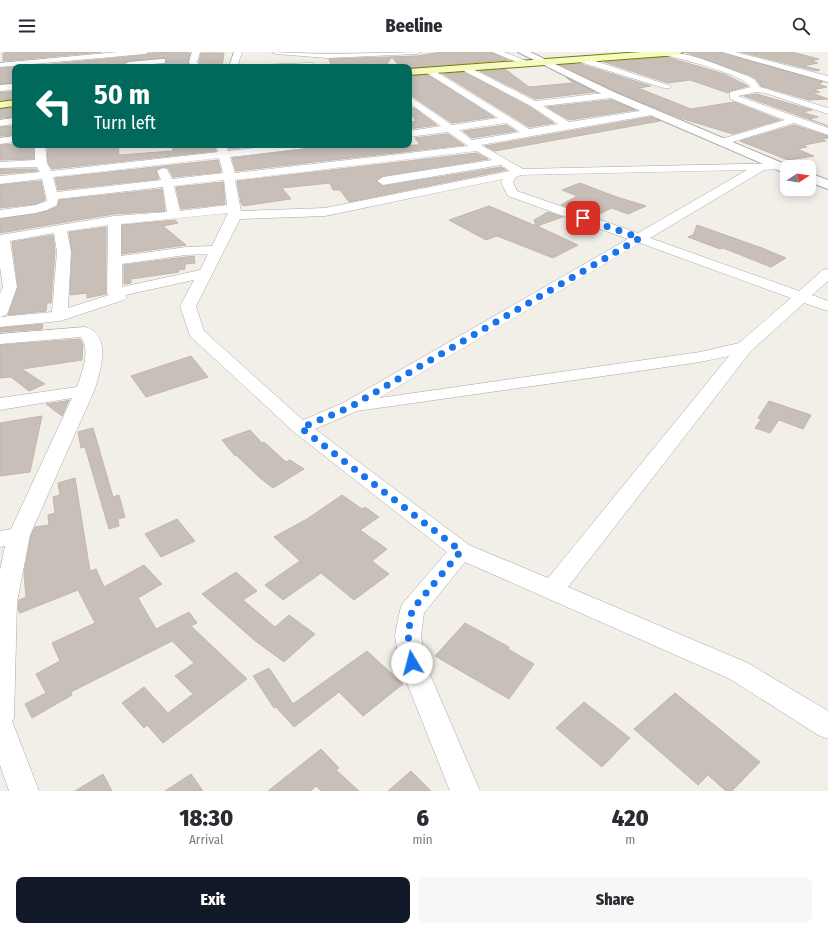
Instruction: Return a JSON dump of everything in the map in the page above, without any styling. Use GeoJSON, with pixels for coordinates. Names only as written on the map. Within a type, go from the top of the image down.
{"type":"FeatureCollection","features":[{"type":"Feature","properties":{"kind":"main road"},"geometry":{"type":"LineString","coordinates":[[412,72],[467,69],[678,52]]}},
{"type":"Feature","properties":{"kind":"main road"},"geometry":{"type":"LineString","coordinates":[[0,105],[12,103]]}},
{"type":"Feature","properties":{"kind":"street"},"geometry":{"type":"LineString","coordinates":[[40,52],[42,64],[74,58],[145,52]]}},
{"type":"Feature","properties":{"kind":"street"},"geometry":{"type":"LineString","coordinates":[[159,52],[164,64]]}},
{"type":"Feature","properties":{"kind":"street"},"geometry":{"type":"LineString","coordinates":[[194,64],[193,62],[196,52]]}},
{"type":"Feature","properties":{"kind":"street"},"geometry":{"type":"LineString","coordinates":[[234,64],[238,52]]}},
{"type":"Feature","properties":{"kind":"street"},"geometry":{"type":"LineString","coordinates":[[273,64],[275,52],[357,54],[392,57],[417,52]]}},
{"type":"Feature","properties":{"kind":"street"},"geometry":{"type":"LineString","coordinates":[[496,52],[530,64]]}},
{"type":"Feature","properties":{"kind":"street"},"geometry":{"type":"LineString","coordinates":[[523,52],[589,85],[780,166]]}},
{"type":"Feature","properties":{"kind":"street"},"geometry":{"type":"LineString","coordinates":[[726,52],[828,79]]}},
{"type":"Feature","properties":{"kind":"street"},"geometry":{"type":"LineString","coordinates":[[667,53],[697,61],[745,78],[752,82],[757,89]]}},
{"type":"Feature","properties":{"kind":"street"},"geometry":{"type":"LineString","coordinates":[[124,64],[125,54]]}},
{"type":"Feature","properties":{"kind":"street"},"geometry":{"type":"LineString","coordinates":[[312,64],[310,58],[315,54]]}},
{"type":"Feature","properties":{"kind":"street"},"geometry":{"type":"LineString","coordinates":[[0,55],[1,67],[12,66]]}},
{"type":"Feature","properties":{"kind":"street"},"geometry":{"type":"LineString","coordinates":[[74,58],[78,64]]}},
{"type":"Feature","properties":{"kind":"street"},"geometry":{"type":"LineString","coordinates":[[583,60],[667,86]]}},
{"type":"Feature","properties":{"kind":"street"},"geometry":{"type":"LineString","coordinates":[[467,69],[534,104],[567,125]]}},
{"type":"Feature","properties":{"kind":"street"},"geometry":{"type":"LineString","coordinates":[[430,71],[527,132],[652,112]]}},
{"type":"Feature","properties":{"kind":"street"},"geometry":{"type":"LineString","coordinates":[[574,87],[589,85]]}},
{"type":"Feature","properties":{"kind":"street"},"geometry":{"type":"LineString","coordinates":[[0,88],[12,87]]}},
{"type":"Feature","properties":{"kind":"street"},"geometry":{"type":"LineString","coordinates":[[828,111],[784,91],[757,89],[733,95],[828,132]]}},
{"type":"Feature","properties":{"kind":"street"},"geometry":{"type":"LineString","coordinates":[[514,94],[529,92]]}},
{"type":"Feature","properties":{"kind":"street"},"geometry":{"type":"LineString","coordinates":[[534,104],[612,95]]}},
{"type":"Feature","properties":{"kind":"street"},"geometry":{"type":"LineString","coordinates":[[412,102],[516,173]]}},
{"type":"Feature","properties":{"kind":"street"},"geometry":{"type":"LineString","coordinates":[[416,116],[429,114]]}},
{"type":"Feature","properties":{"kind":"street"},"geometry":{"type":"LineString","coordinates":[[412,134],[508,120]]}},
{"type":"Feature","properties":{"kind":"street"},"geometry":{"type":"LineString","coordinates":[[722,142],[794,120]]}},
{"type":"Feature","properties":{"kind":"street"},"geometry":{"type":"LineString","coordinates":[[0,123],[12,121]]}},
{"type":"Feature","properties":{"kind":"street"},"geometry":{"type":"LineString","coordinates":[[53,196],[118,199],[168,183],[412,156],[530,134],[527,132]]}},
{"type":"Feature","properties":{"kind":"street"},"geometry":{"type":"LineString","coordinates":[[0,141],[12,139]]}},
{"type":"Feature","properties":{"kind":"street"},"geometry":{"type":"LineString","coordinates":[[0,214],[50,206],[53,202],[53,196],[47,175],[41,163],[40,148]]}},
{"type":"Feature","properties":{"kind":"street"},"geometry":{"type":"LineString","coordinates":[[0,180],[160,162],[222,149],[244,148]]}},
{"type":"Feature","properties":{"kind":"street"},"geometry":{"type":"LineString","coordinates":[[404,148],[434,173]]}},
{"type":"Feature","properties":{"kind":"street"},"geometry":{"type":"LineString","coordinates":[[222,149],[229,177],[234,212],[217,250],[188,306],[196,333],[301,428],[461,551],[739,671],[828,726]]}},
{"type":"Feature","properties":{"kind":"street"},"geometry":{"type":"LineString","coordinates":[[160,162],[168,183],[174,214]]}},
{"type":"Feature","properties":{"kind":"street"},"geometry":{"type":"LineString","coordinates":[[383,182],[500,162]]}},
{"type":"Feature","properties":{"kind":"street"},"geometry":{"type":"LineString","coordinates":[[0,165],[41,163]]}},
{"type":"Feature","properties":{"kind":"street"},"geometry":{"type":"LineString","coordinates":[[301,428],[350,407],[762,167]]}},
{"type":"Feature","properties":{"kind":"street"},"geometry":{"type":"LineString","coordinates":[[0,322],[60,316],[119,297],[115,293],[114,261],[118,199],[111,168]]}},
{"type":"Feature","properties":{"kind":"street"},"geometry":{"type":"LineString","coordinates":[[0,312],[10,287],[2,238],[116,220],[174,214],[234,212],[325,212],[516,173],[780,168]]}},
{"type":"Feature","properties":{"kind":"street"},"geometry":{"type":"LineString","coordinates":[[516,173],[507,182],[512,193],[828,306]]}},
{"type":"Feature","properties":{"kind":"street"},"geometry":{"type":"LineString","coordinates":[[60,229],[64,252],[60,316]]}},
{"type":"Feature","properties":{"kind":"street"},"geometry":{"type":"LineString","coordinates":[[114,261],[186,250],[217,250]]}},
{"type":"Feature","properties":{"kind":"street"},"geometry":{"type":"LineString","coordinates":[[115,293],[204,273]]}},
{"type":"Feature","properties":{"kind":"street"},"geometry":{"type":"LineString","coordinates":[[552,590],[745,347],[828,273]]}},
{"type":"Feature","properties":{"kind":"street"},"geometry":{"type":"LineString","coordinates":[[0,339],[85,332],[93,342],[93,366],[86,391],[9,537],[0,718]]}},
{"type":"Feature","properties":{"kind":"street"},"geometry":{"type":"LineString","coordinates":[[350,407],[700,357],[745,347]]}},
{"type":"Feature","properties":{"kind":"street"},"geometry":{"type":"LineString","coordinates":[[0,404],[86,391]]}},
{"type":"Feature","properties":{"kind":"street"},"geometry":{"type":"LineString","coordinates":[[461,551],[412,610],[408,635],[412,663],[465,791]]}},
{"type":"Feature","properties":{"kind":"street"},"geometry":{"type":"LineString","coordinates":[[0,725],[24,791]]}},
{"type":"Feature","properties":{"kind":"building"},"geometry":{"type":"Polygon","coordinates":[[[102,52],[3,61],[3,53],[102,52]]]}},
{"type":"Feature","properties":{"kind":"building"},"geometry":{"type":"Polygon","coordinates":[[[441,52],[491,52],[508,60],[412,68],[412,64],[398,64],[392,57],[387,64],[331,64],[329,59],[417,56],[441,52]]]}},
{"type":"Feature","properties":{"kind":"building"},"geometry":{"type":"Polygon","coordinates":[[[684,52],[721,52],[823,82],[818,84],[827,87],[813,90],[820,92],[812,93],[828,99],[809,100],[761,86],[756,79],[749,75],[684,52]]]}},
{"type":"Feature","properties":{"kind":"building"},"geometry":{"type":"Polygon","coordinates":[[[741,52],[792,52],[819,59],[811,61],[818,63],[803,66],[820,70],[816,71],[741,52]]]}},
{"type":"Feature","properties":{"kind":"building"},"geometry":{"type":"Polygon","coordinates":[[[150,53],[190,53],[189,64],[165,64],[165,58],[129,61],[124,63],[125,64],[52,64],[145,55],[150,53]]]}},
{"type":"Feature","properties":{"kind":"building"},"geometry":{"type":"Polygon","coordinates":[[[201,53],[224,53],[222,64],[200,64],[201,53]]]}},
{"type":"Feature","properties":{"kind":"building"},"geometry":{"type":"Polygon","coordinates":[[[667,57],[724,74],[748,86],[730,91],[728,93],[690,80],[668,83],[604,62],[667,57]]]}},
{"type":"Feature","properties":{"kind":"building"},"geometry":{"type":"Polygon","coordinates":[[[581,64],[651,86],[638,88],[691,109],[734,102],[780,120],[733,134],[680,118],[617,92],[561,65],[581,64]]]}},
{"type":"Feature","properties":{"kind":"building"},"geometry":{"type":"Polygon","coordinates":[[[12,67],[12,83],[0,84],[0,68],[12,67]]]}},
{"type":"Feature","properties":{"kind":"building"},"geometry":{"type":"Polygon","coordinates":[[[505,69],[529,87],[573,83],[566,77],[595,92],[535,99],[480,71],[505,69]]]}},
{"type":"Feature","properties":{"kind":"building"},"geometry":{"type":"Polygon","coordinates":[[[464,72],[530,107],[554,123],[529,127],[443,74],[464,72]]]}},
{"type":"Feature","properties":{"kind":"building"},"geometry":{"type":"Polygon","coordinates":[[[428,75],[494,117],[452,123],[412,96],[412,76],[428,75]]]}},
{"type":"Feature","properties":{"kind":"building"},"geometry":{"type":"Polygon","coordinates":[[[0,92],[12,92],[12,99],[0,100],[0,92]]]}},
{"type":"Feature","properties":{"kind":"building"},"geometry":{"type":"Polygon","coordinates":[[[757,94],[812,110],[802,112],[818,117],[809,119],[828,126],[744,96],[757,94]]]}},
{"type":"Feature","properties":{"kind":"building"},"geometry":{"type":"Polygon","coordinates":[[[610,100],[635,110],[569,120],[547,107],[610,100]]]}},
{"type":"Feature","properties":{"kind":"building"},"geometry":{"type":"Polygon","coordinates":[[[12,108],[12,117],[0,118],[0,109],[12,108]]]}},
{"type":"Feature","properties":{"kind":"building"},"geometry":{"type":"Polygon","coordinates":[[[412,108],[414,108],[437,125],[412,129],[412,122],[416,121],[412,116],[412,108]]]}},
{"type":"Feature","properties":{"kind":"building"},"geometry":{"type":"Polygon","coordinates":[[[650,117],[660,121],[495,151],[485,146],[650,117]]]}},
{"type":"Feature","properties":{"kind":"building"},"geometry":{"type":"Polygon","coordinates":[[[506,125],[516,131],[472,138],[463,131],[506,125]]]}},
{"type":"Feature","properties":{"kind":"building"},"geometry":{"type":"Polygon","coordinates":[[[794,125],[828,136],[828,138],[821,139],[826,141],[804,145],[807,147],[797,149],[814,156],[788,160],[740,141],[794,125]]]}},
{"type":"Feature","properties":{"kind":"building"},"geometry":{"type":"Polygon","coordinates":[[[12,126],[12,135],[0,136],[0,127],[12,126]]]}},
{"type":"Feature","properties":{"kind":"building"},"geometry":{"type":"Polygon","coordinates":[[[448,134],[464,145],[236,171],[232,158],[308,148],[412,148],[412,145],[420,145],[415,138],[448,134]]]}},
{"type":"Feature","properties":{"kind":"building"},"geometry":{"type":"Polygon","coordinates":[[[12,144],[12,148],[34,148],[34,159],[0,160],[0,145],[12,144]]]}},
{"type":"Feature","properties":{"kind":"building"},"geometry":{"type":"Polygon","coordinates":[[[47,148],[118,148],[119,155],[173,151],[172,148],[215,148],[216,151],[52,169],[48,163],[47,148]]]}},
{"type":"Feature","properties":{"kind":"building"},"geometry":{"type":"Polygon","coordinates":[[[477,153],[488,159],[383,176],[376,181],[383,186],[501,167],[506,170],[349,202],[340,190],[333,190],[330,183],[282,188],[291,199],[243,206],[241,203],[237,181],[477,153]]]}},
{"type":"Feature","properties":{"kind":"building"},"geometry":{"type":"Polygon","coordinates":[[[218,160],[221,172],[173,177],[168,168],[163,167],[156,170],[159,179],[58,190],[55,178],[218,160]]]}},
{"type":"Feature","properties":{"kind":"building"},"geometry":{"type":"Polygon","coordinates":[[[0,169],[36,169],[38,171],[0,174],[0,169]]]}},
{"type":"Feature","properties":{"kind":"building"},"geometry":{"type":"Polygon","coordinates":[[[41,181],[45,200],[36,204],[0,208],[0,185],[41,181]]]}},
{"type":"Feature","properties":{"kind":"building"},"geometry":{"type":"Polygon","coordinates":[[[223,182],[225,204],[181,209],[176,187],[223,182]]]}},
{"type":"Feature","properties":{"kind":"building"},"geometry":{"type":"Polygon","coordinates":[[[580,183],[646,206],[628,214],[612,208],[595,216],[561,205],[577,196],[562,190],[580,183]]]}},
{"type":"Feature","properties":{"kind":"building"},"geometry":{"type":"Polygon","coordinates":[[[162,189],[165,211],[114,214],[0,233],[0,219],[47,211],[58,206],[59,200],[162,189]]]}},
{"type":"Feature","properties":{"kind":"building"},"geometry":{"type":"Polygon","coordinates":[[[489,206],[536,226],[534,220],[548,212],[563,217],[537,226],[578,245],[553,258],[497,236],[486,240],[449,220],[489,206]]]}},
{"type":"Feature","properties":{"kind":"building"},"geometry":{"type":"Polygon","coordinates":[[[175,220],[178,223],[163,226],[186,245],[122,254],[122,225],[175,220]]]}},
{"type":"Feature","properties":{"kind":"building"},"geometry":{"type":"Polygon","coordinates":[[[697,225],[786,258],[771,267],[723,248],[720,249],[688,237],[693,235],[697,225]]]}},
{"type":"Feature","properties":{"kind":"building"},"geometry":{"type":"Polygon","coordinates":[[[106,227],[106,294],[87,298],[87,293],[70,295],[72,252],[69,232],[106,227]]]}},
{"type":"Feature","properties":{"kind":"building"},"geometry":{"type":"Polygon","coordinates":[[[53,235],[55,252],[51,303],[47,303],[46,311],[8,315],[18,287],[12,242],[53,235]]]}},
{"type":"Feature","properties":{"kind":"building"},"geometry":{"type":"Polygon","coordinates":[[[194,256],[195,263],[185,264],[185,269],[178,270],[179,272],[131,279],[131,283],[124,284],[124,265],[194,256]]]}},
{"type":"Feature","properties":{"kind":"building"},"geometry":{"type":"Polygon","coordinates":[[[43,324],[42,329],[0,332],[0,328],[43,324]]]}},
{"type":"Feature","properties":{"kind":"building"},"geometry":{"type":"Polygon","coordinates":[[[80,339],[83,345],[82,360],[22,369],[45,384],[29,391],[11,377],[0,378],[0,345],[80,339]]]}},
{"type":"Feature","properties":{"kind":"building"},"geometry":{"type":"Polygon","coordinates":[[[191,356],[208,377],[146,397],[131,376],[191,356]]]}},
{"type":"Feature","properties":{"kind":"building"},"geometry":{"type":"Polygon","coordinates":[[[69,400],[62,416],[46,404],[66,401],[69,400]]]}},
{"type":"Feature","properties":{"kind":"building"},"geometry":{"type":"Polygon","coordinates":[[[769,401],[811,415],[803,429],[779,420],[770,433],[755,428],[761,419],[758,418],[769,401]]]}},
{"type":"Feature","properties":{"kind":"building"},"geometry":{"type":"Polygon","coordinates":[[[42,416],[30,472],[0,476],[0,423],[42,416]]]}},
{"type":"Feature","properties":{"kind":"building"},"geometry":{"type":"Polygon","coordinates":[[[93,428],[113,497],[119,495],[125,517],[118,519],[119,526],[109,529],[85,447],[81,448],[78,432],[93,428]]]}},
{"type":"Feature","properties":{"kind":"building"},"geometry":{"type":"Polygon","coordinates":[[[250,430],[262,443],[264,442],[286,462],[290,460],[304,469],[273,488],[236,455],[235,456],[222,440],[250,430]]]}},
{"type":"Feature","properties":{"kind":"building"},"geometry":{"type":"Polygon","coordinates":[[[75,478],[90,571],[96,569],[104,587],[144,565],[162,584],[138,598],[156,629],[189,612],[197,623],[191,626],[247,679],[163,743],[147,725],[144,728],[122,703],[144,687],[168,713],[193,694],[175,676],[194,663],[172,641],[71,692],[72,695],[32,718],[25,704],[46,693],[36,674],[60,661],[52,643],[95,623],[78,590],[20,613],[18,609],[19,600],[26,597],[24,573],[31,535],[35,527],[49,525],[48,515],[55,513],[53,497],[60,495],[58,483],[75,478]]]}},
{"type":"Feature","properties":{"kind":"building"},"geometry":{"type":"Polygon","coordinates":[[[342,495],[362,509],[365,507],[379,517],[360,530],[387,549],[372,561],[389,574],[354,600],[321,573],[283,600],[265,585],[300,561],[274,537],[307,519],[342,495]]]}},
{"type":"Feature","properties":{"kind":"building"},"geometry":{"type":"Polygon","coordinates":[[[177,519],[195,541],[161,557],[145,534],[177,519]]]}},
{"type":"Feature","properties":{"kind":"building"},"geometry":{"type":"Polygon","coordinates":[[[236,572],[257,591],[243,600],[275,627],[289,615],[315,634],[284,662],[254,640],[202,594],[236,572]]]}},
{"type":"Feature","properties":{"kind":"building"},"geometry":{"type":"Polygon","coordinates":[[[465,623],[509,647],[508,649],[534,664],[509,699],[435,656],[465,623]]]}},
{"type":"Feature","properties":{"kind":"building"},"geometry":{"type":"Polygon","coordinates":[[[367,651],[403,684],[363,716],[339,692],[294,727],[276,707],[274,708],[253,676],[269,668],[293,704],[367,651]]]}},
{"type":"Feature","properties":{"kind":"building"},"geometry":{"type":"Polygon","coordinates":[[[675,693],[760,762],[732,791],[726,791],[708,775],[698,785],[634,729],[675,693]]]}},
{"type":"Feature","properties":{"kind":"building"},"geometry":{"type":"Polygon","coordinates":[[[584,702],[630,738],[602,767],[556,728],[584,702]]]}},
{"type":"Feature","properties":{"kind":"building"},"geometry":{"type":"Polygon","coordinates":[[[321,749],[339,768],[336,770],[359,791],[321,791],[316,786],[311,791],[268,791],[321,749]]]}},
{"type":"Feature","properties":{"kind":"building"},"geometry":{"type":"Polygon","coordinates":[[[411,771],[431,791],[388,791],[411,771]]]}},
{"type":"Feature","properties":{"kind":"building"},"geometry":{"type":"Polygon","coordinates":[[[103,774],[112,791],[75,791],[103,774]]]}},
{"type":"Feature","properties":{"kind":"building"},"geometry":{"type":"Polygon","coordinates":[[[191,774],[203,791],[165,791],[191,774]]]}},
{"type":"Feature","properties":{"kind":"route"},"geometry":{"type":"LineString","coordinates":[[412,663],[408,635],[412,610],[461,551],[301,428],[350,407],[640,238],[583,218]]}}]}
